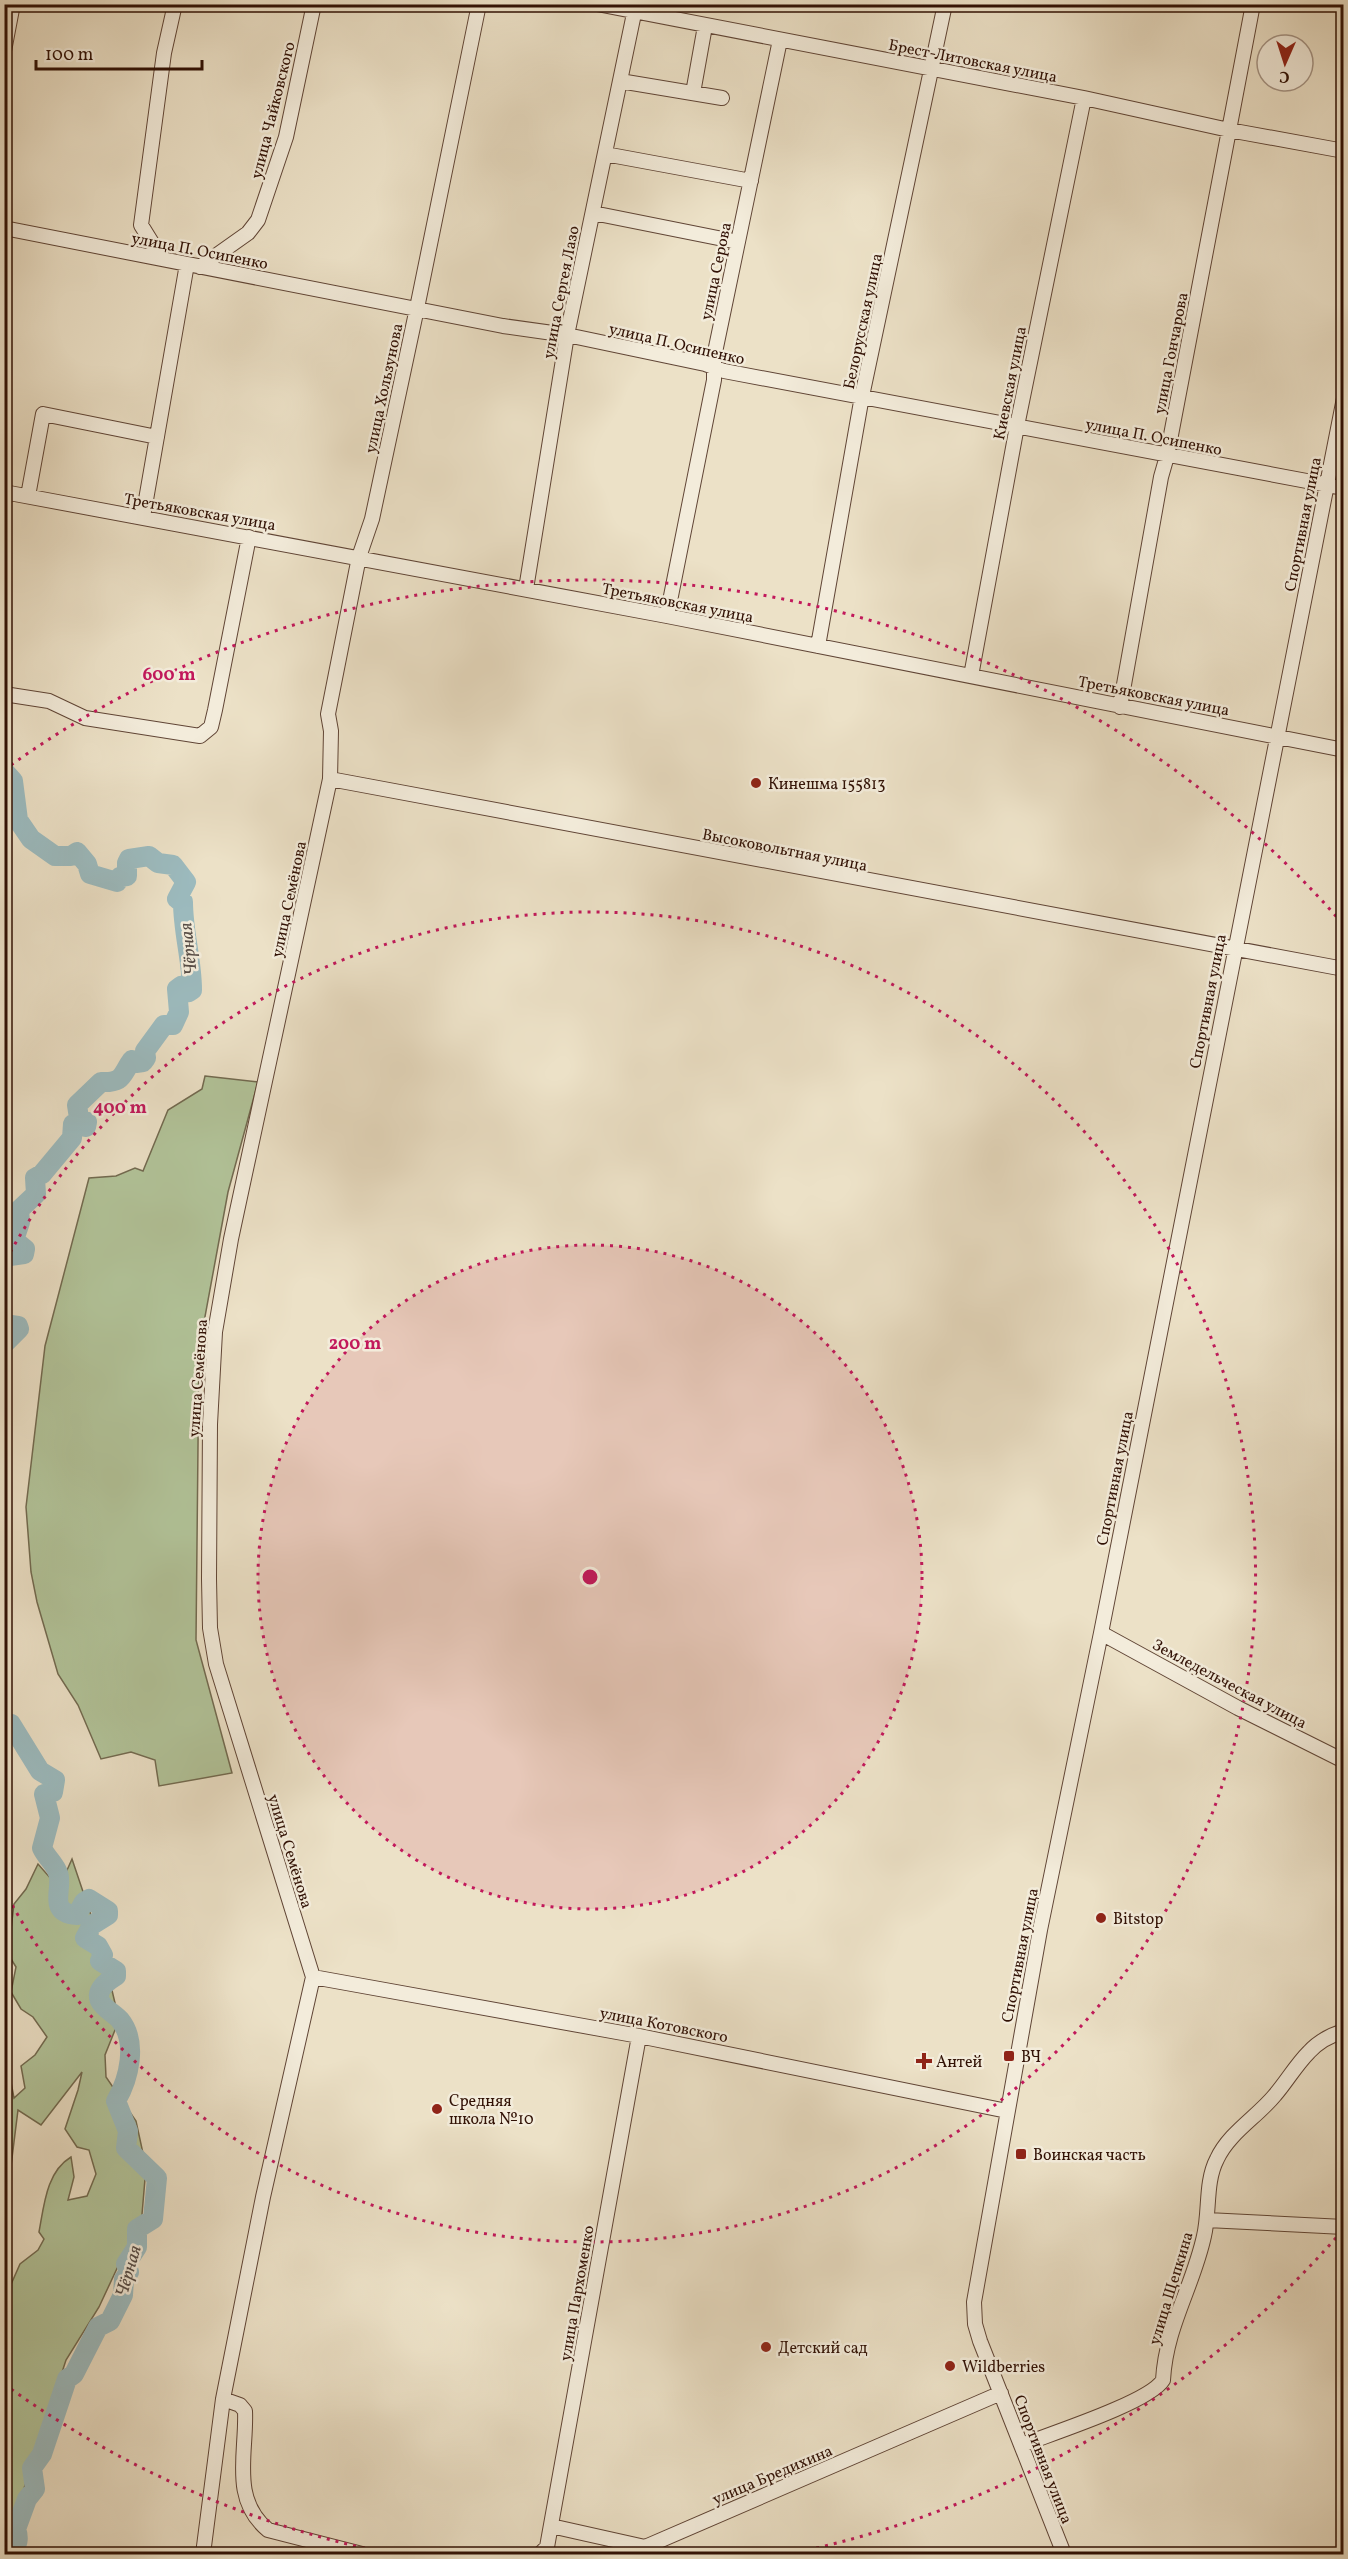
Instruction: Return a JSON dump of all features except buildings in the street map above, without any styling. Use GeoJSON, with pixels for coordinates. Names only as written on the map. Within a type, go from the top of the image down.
{"type":"FeatureCollection","features":[{"type":"Feature","properties":{"kind":"street"},"geometry":{"type":"LineString","coordinates":[[4,51],[13,4]]}},
{"type":"Feature","properties":{"kind":"street"},"geometry":{"type":"LineString","coordinates":[[162,259],[141,225],[164,53],[175,4]]}},
{"type":"Feature","properties":{"kind":"street","name":"улица Чайковского"},"geometry":{"type":"LineString","coordinates":[[194,265],[248,233],[258,220],[286,137],[314,4]]}},
{"type":"Feature","properties":{"kind":"street","name":"улица Хользунова"},"geometry":{"type":"LineString","coordinates":[[330,779],[331,731],[328,714],[359,557],[372,519],[417,308],[479,4]]}},
{"type":"Feature","properties":{"kind":"street","name":"Брест-Литовская улица"},"geometry":{"type":"LineString","coordinates":[[597,4],[636,8],[705,26],[1084,98],[1229,130],[1344,151]]}},
{"type":"Feature","properties":{"kind":"street","name":"Белорусская улица"},"geometry":{"type":"LineString","coordinates":[[818,646],[862,396],[945,4]]}},
{"type":"Feature","properties":{"kind":"street","name":"улица Гончарова"},"geometry":{"type":"LineString","coordinates":[[1120,707],[1161,477],[1167,456],[1253,4]]}},
{"type":"Feature","properties":{"kind":"street","name":"улица Сергея Лазо"},"geometry":{"type":"LineString","coordinates":[[526,589],[567,335],[636,8]]}},
{"type":"Feature","properties":{"kind":"street"},"geometry":{"type":"LineString","coordinates":[[693,93],[705,26]]}},
{"type":"Feature","properties":{"kind":"street","name":"улица Серова"},"geometry":{"type":"LineString","coordinates":[[667,616],[714,368],[714,357],[780,40]]}},
{"type":"Feature","properties":{"kind":"street"},"geometry":{"type":"LineString","coordinates":[[620,81],[722,98]]}},
{"type":"Feature","properties":{"kind":"street","name":"Киевская улица"},"geometry":{"type":"LineString","coordinates":[[971,676],[1017,426],[1084,98]]}},
{"type":"Feature","properties":{"kind":"street"},"geometry":{"type":"LineString","coordinates":[[605,154],[751,181]]}},
{"type":"Feature","properties":{"kind":"street"},"geometry":{"type":"LineString","coordinates":[[593,213],[738,242]]}},
{"type":"Feature","properties":{"kind":"street","name":"улица П. Осипенко"},"geometry":{"type":"LineString","coordinates":[[4,228],[503,326],[567,335],[714,368],[1167,456],[1344,488]]}},
{"type":"Feature","properties":{"kind":"street"},"geometry":{"type":"LineString","coordinates":[[143,517],[157,437],[194,265]]}},
{"type":"Feature","properties":{"kind":"street","name":"Спортивная улица"},"geometry":{"type":"LineString","coordinates":[[1064,2554],[980,2341],[974,2310],[1040,1930],[1101,1634],[1276,734],[1344,398]]}},
{"type":"Feature","properties":{"kind":"street"},"geometry":{"type":"LineString","coordinates":[[28,496],[43,414],[157,437]]}},
{"type":"Feature","properties":{"kind":"street","name":"Третьяковская улица"},"geometry":{"type":"LineString","coordinates":[[4,492],[667,616],[1120,707],[1276,734],[1344,750]]}},
{"type":"Feature","properties":{"kind":"street"},"geometry":{"type":"LineString","coordinates":[[4,693],[49,701],[85,718],[200,736],[211,727],[249,537]]}},
{"type":"Feature","properties":{"kind":"street","name":"Высоковольтная улица"},"geometry":{"type":"LineString","coordinates":[[330,779],[1344,969]]}},
{"type":"Feature","properties":{"kind":"street","name":"улица Семёнова"},"geometry":{"type":"LineString","coordinates":[[313,1977],[216,1664],[210,1628],[210,1424],[215,1332],[224,1277],[330,779]]}},
{"type":"Feature","properties":{"kind":"street","name":"Земледельческая улица"},"geometry":{"type":"LineString","coordinates":[[1101,1634],[1238,1708],[1344,1761]]}},
{"type":"Feature","properties":{"kind":"street"},"geometry":{"type":"LineString","coordinates":[[203,2554],[223,2399],[263,2198],[313,1977]]}},
{"type":"Feature","properties":{"kind":"street","name":"улица Котовского"},"geometry":{"type":"LineString","coordinates":[[313,1977],[639,2036],[1007,2111]]}},
{"type":"Feature","properties":{"kind":"street","name":"улица Щепкина"},"geometry":{"type":"LineString","coordinates":[[1022,2445],[1135,2401],[1158,2388],[1163,2380],[1174,2320],[1199,2256],[1216,2159],[1275,2095],[1310,2051],[1331,2035],[1344,2031]]}},
{"type":"Feature","properties":{"kind":"street","name":"улица Пархоменко"},"geometry":{"type":"LineString","coordinates":[[540,2554],[547,2547],[639,2036]]}},
{"type":"Feature","properties":{"kind":"street"},"geometry":{"type":"LineString","coordinates":[[1207,2220],[1344,2227]]}},
{"type":"Feature","properties":{"kind":"street","name":"улица Бредихина"},"geometry":{"type":"LineString","coordinates":[[551,2526],[645,2547],[1001,2393]]}},
{"type":"Feature","properties":{"kind":"street"},"geometry":{"type":"LineString","coordinates":[[223,2399],[240,2405],[245,2411],[242,2475],[246,2500],[260,2524],[268,2530],[362,2554]]}},
{"type":"Feature","properties":{"kind":"green space"},"geometry":{"type":"Polygon","coordinates":[[[205,1076],[258,1082],[228,1192],[199,1349],[196,1640],[232,1773],[159,1786],[155,1760],[131,1752],[101,1759],[78,1705],[58,1674],[37,1602],[31,1572],[26,1507],[45,1346],[89,1178],[116,1176],[135,1168],[143,1171],[168,1110],[202,1089],[205,1076]]]}},
{"type":"Feature","properties":{"kind":"green space"},"geometry":{"type":"Polygon","coordinates":[[[72,1859],[102,1948],[119,2020],[105,2055],[106,2077],[136,2121],[146,2167],[141,2226],[120,2262],[99,2307],[66,2360],[5,2541],[5,2298],[20,2264],[38,2250],[44,2239],[39,2232],[48,2190],[56,2171],[71,2157],[74,2177],[68,2200],[87,2196],[96,2174],[89,2150],[77,2147],[65,2129],[82,2072],[41,2125],[18,2110],[5,2214],[5,2051],[14,2098],[25,2088],[21,2066],[35,2055],[47,2037],[33,2017],[21,2009],[11,1992],[16,1967],[8,1954],[14,1904],[26,1889],[38,1864],[59,1888],[72,1859]]]}},
{"type":"Feature","properties":{"kind":"waterway","name":"Чёрная"},"geometry":{"type":"LineString","coordinates":[[4,771],[13,781],[18,820],[31,839],[55,856],[71,856],[77,852],[87,864],[90,874],[117,882],[120,877],[127,876],[129,859],[149,856],[158,863],[173,865],[186,882],[177,899],[183,902],[192,990],[189,992],[181,986],[177,989],[179,1012],[173,1025],[164,1025],[145,1051],[146,1058],[143,1062],[136,1063],[132,1060],[121,1077],[114,1081],[101,1082],[77,1105],[79,1118],[87,1122],[86,1127],[73,1124],[72,1138],[42,1174],[35,1178],[36,1194],[19,1210],[20,1222],[14,1240],[25,1249],[24,1254],[10,1256],[8,1245],[4,1245]]}},
{"type":"Feature","properties":{"kind":"waterway","name":"Чёрная"},"geometry":{"type":"LineString","coordinates":[[4,1324],[18,1326],[19,1329],[4,1344]]}},
{"type":"Feature","properties":{"kind":"waterway","name":"Чёрная"},"geometry":{"type":"LineString","coordinates":[[4,1723],[11,1724],[40,1771],[55,1780],[53,1792],[44,1794],[50,1818],[42,1848],[58,1873],[59,1905],[62,1910],[77,1915],[84,1902],[89,1899],[108,1911],[108,1915],[92,1925],[85,1938],[98,1946],[103,1955],[100,1961],[116,1971],[116,1976],[103,1986],[99,1997],[104,2006],[120,2020],[129,2039],[128,2072],[116,2101],[128,2131],[126,2148],[157,2178],[153,2219],[137,2229],[137,2247],[126,2264],[129,2272],[124,2279],[123,2295],[110,2321],[98,2327],[74,2374],[67,2379],[42,2454],[32,2468],[35,2489],[27,2499],[16,2529],[17,2543],[10,2554]]}},
{"type":"Feature","properties":{"kind":"place","name":"Кинешма 155813"},"geometry":{"type":"Point","coordinates":[756,783]}},
{"type":"Feature","properties":{"kind":"place","name":"Bitstop"},"geometry":{"type":"Point","coordinates":[1101,1918]}},
{"type":"Feature","properties":{"kind":"place","name":"ВЧ"},"geometry":{"type":"Point","coordinates":[1009,2056]}},
{"type":"Feature","properties":{"kind":"place","name":"Антей"},"geometry":{"type":"Point","coordinates":[924,2061]}},
{"type":"Feature","properties":{"kind":"place","name":"Средняя школа №10"},"geometry":{"type":"Point","coordinates":[437,2109]}},
{"type":"Feature","properties":{"kind":"place","name":"Воинская часть"},"geometry":{"type":"Point","coordinates":[1021,2154]}},
{"type":"Feature","properties":{"kind":"place","name":"Детский сад"},"geometry":{"type":"Point","coordinates":[766,2347]}},
{"type":"Feature","properties":{"kind":"place","name":"Wildberries"},"geometry":{"type":"Point","coordinates":[950,2366]}}]}
